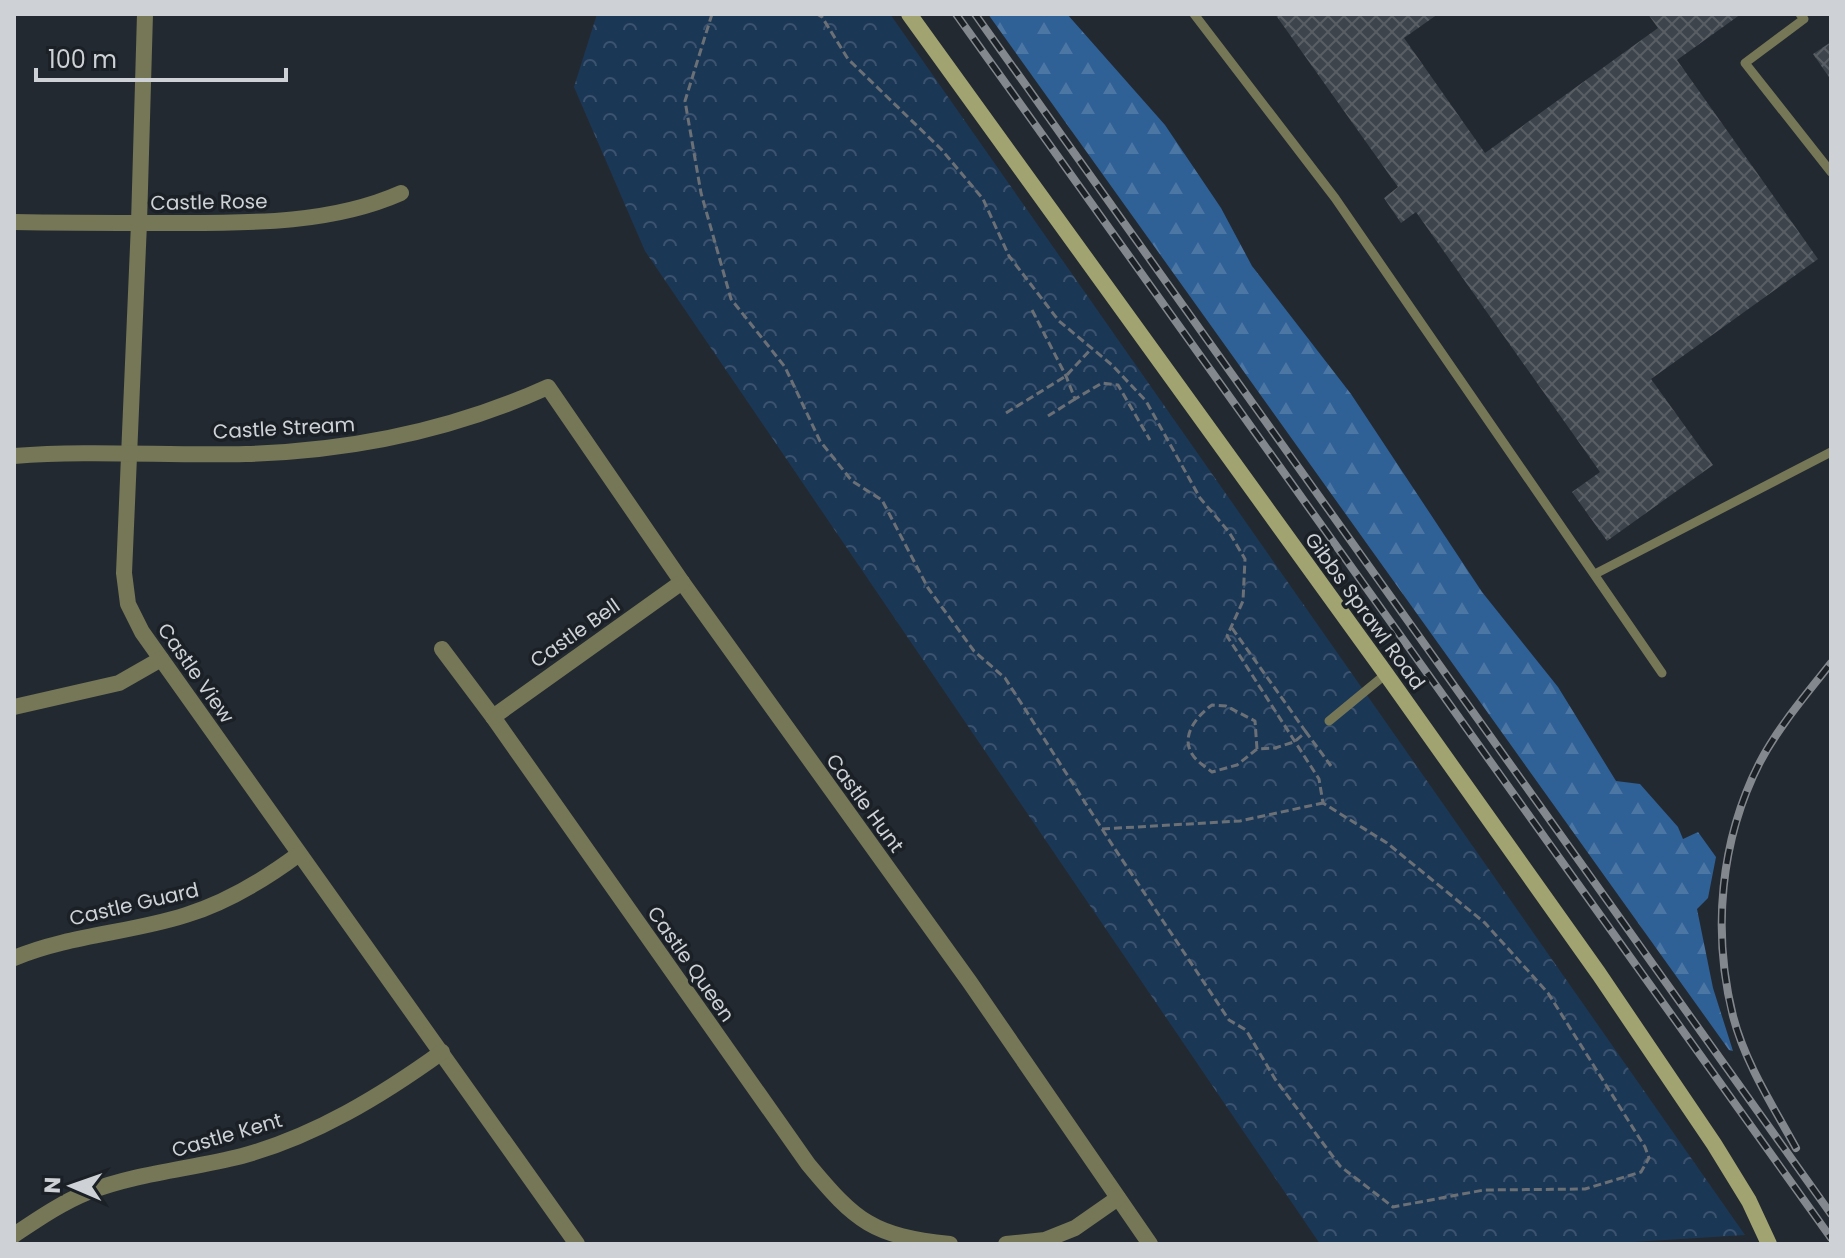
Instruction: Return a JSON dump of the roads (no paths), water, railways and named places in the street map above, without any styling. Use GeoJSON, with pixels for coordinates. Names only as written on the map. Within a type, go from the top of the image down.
{"type":"FeatureCollection","features":[{"type":"Feature","properties":{"kind":"main road","name":"Gibbs Sprawl Road"},"geometry":{"type":"LineString","coordinates":[[909,14],[1599,974],[1714,1144],[1749,1201],[1769,1244]]}},
{"type":"Feature","properties":{"kind":"street","name":"Castle View"},"geometry":{"type":"LineString","coordinates":[[145,14],[124,584],[128,604],[142,632],[577,1244]]}},
{"type":"Feature","properties":{"kind":"street","name":"Castle Rose"},"geometry":{"type":"LineString","coordinates":[[14,222],[230,223],[288,219],[364,207],[401,193]]}},
{"type":"Feature","properties":{"kind":"street","name":"Castle Stream"},"geometry":{"type":"LineString","coordinates":[[14,456],[65,452],[247,454],[372,443],[510,404],[548,387]]}},
{"type":"Feature","properties":{"kind":"street","name":"Castle Hunt"},"geometry":{"type":"LineString","coordinates":[[548,387],[682,582],[969,981],[1150,1244]]}},
{"type":"Feature","properties":{"kind":"street","name":"Castle Bell"},"geometry":{"type":"LineString","coordinates":[[493,717],[682,582]]}},
{"type":"Feature","properties":{"kind":"street","name":"Castle Queen"},"geometry":{"type":"LineString","coordinates":[[442,649],[808,1164],[843,1206],[871,1226],[901,1237],[950,1244]]}},
{"type":"Feature","properties":{"kind":"street"},"geometry":{"type":"LineString","coordinates":[[14,707],[119,683],[161,659]]}},
{"type":"Feature","properties":{"kind":"street","name":"Castle Guard"},"geometry":{"type":"LineString","coordinates":[[14,958],[72,939],[184,916],[216,905],[274,873],[299,854]]}},
{"type":"Feature","properties":{"kind":"street","name":"Castle Kent"},"geometry":{"type":"LineString","coordinates":[[14,1235],[56,1207],[114,1183],[244,1155],[303,1134],[401,1081],[442,1052]]}},
{"type":"Feature","properties":{"kind":"street"},"geometry":{"type":"LineString","coordinates":[[1006,1244],[1045,1240],[1075,1228],[1118,1198]]}},
{"type":"Feature","properties":{"kind":"lane"},"geometry":{"type":"LineString","coordinates":[[1194,14],[1335,198],[1662,673]]}},
{"type":"Feature","properties":{"kind":"lane"},"geometry":{"type":"LineString","coordinates":[[1800,14],[1804,19],[1745,63],[1831,172]]}},
{"type":"Feature","properties":{"kind":"lane"},"geometry":{"type":"LineString","coordinates":[[1595,574],[1831,452]]}},
{"type":"Feature","properties":{"kind":"lane"},"geometry":{"type":"LineString","coordinates":[[1329,721],[1386,674]]}},
{"type":"Feature","properties":{"kind":"railway"},"geometry":{"type":"LineString","coordinates":[[956,14],[1831,1238]]}},
{"type":"Feature","properties":{"kind":"railway"},"geometry":{"type":"LineString","coordinates":[[975,14],[1831,1214]]}},
{"type":"Feature","properties":{"kind":"railway"},"geometry":{"type":"LineString","coordinates":[[1796,1148],[1752,1067],[1733,1016],[1723,952],[1724,887],[1736,823],[1760,762],[1784,723],[1831,663]]}}]}
